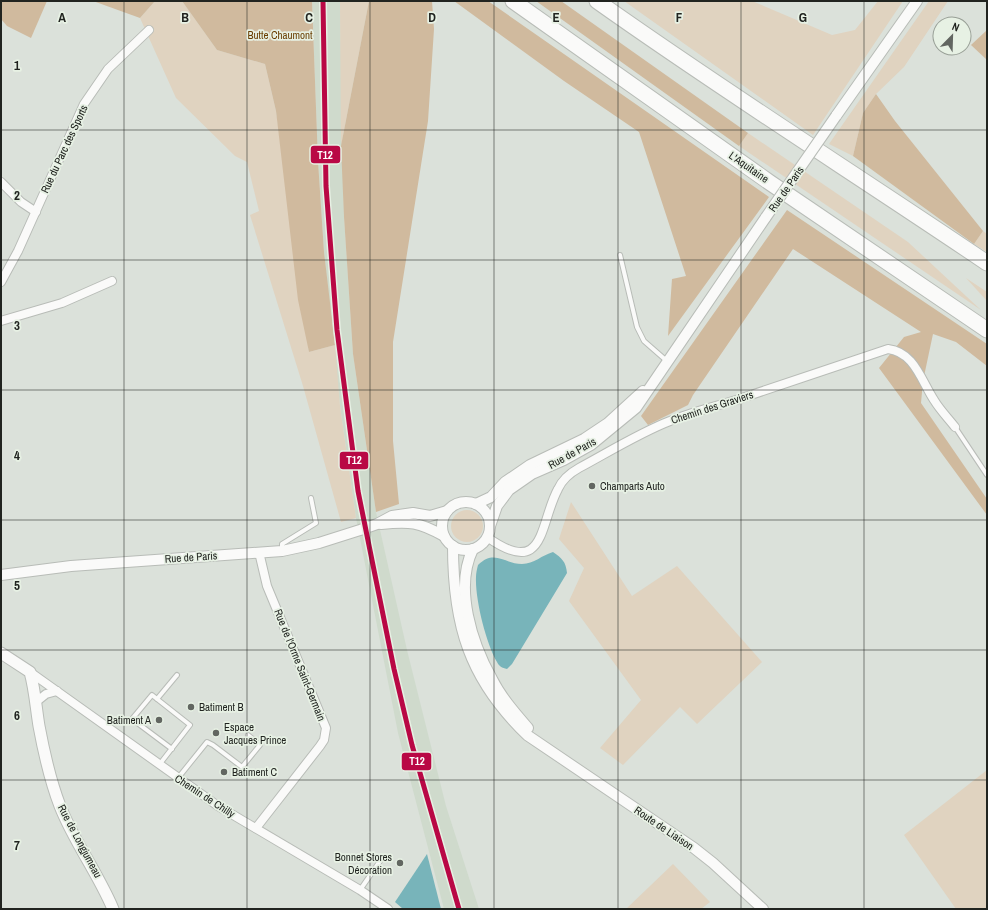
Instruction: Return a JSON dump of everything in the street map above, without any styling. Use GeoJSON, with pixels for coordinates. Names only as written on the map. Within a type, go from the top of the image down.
{"type":"FeatureCollection","features":[{"type":"Feature","properties":{"kind":"highway","name":"L'Aquitaine"},"geometry":{"type":"LineString","coordinates":[[513,1],[770,182],[985,327]]}},
{"type":"Feature","properties":{"kind":"highway"},"geometry":{"type":"LineString","coordinates":[[597,1],[830,160],[873,186],[987,262]]}},
{"type":"Feature","properties":{"kind":"highway"},"geometry":{"type":"LineString","coordinates":[[830,160],[850,181],[987,272]]}},
{"type":"Feature","properties":{"kind":"main road"},"geometry":{"type":"LineString","coordinates":[[1,653],[30,672]]}},
{"type":"Feature","properties":{"kind":"main road","name":"Rue de Longjumeau"},"geometry":{"type":"LineString","coordinates":[[30,672],[45,755],[60,806],[67,823],[99,878],[113,909]]}},
{"type":"Feature","properties":{"kind":"street","name":"Rue de Paris"},"geometry":{"type":"LineString","coordinates":[[490,526],[497,506],[509,490],[532,474],[564,460],[591,445],[612,430],[636,408],[766,217],[917,1]]}},
{"type":"Feature","properties":{"kind":"street","name":"Rue du Parc des Sports"},"geometry":{"type":"LineString","coordinates":[[1,282],[18,251],[84,104],[108,69],[149,30]]}},
{"type":"Feature","properties":{"kind":"street"},"geometry":{"type":"LineString","coordinates":[[1,182],[21,202],[36,212]]}},
{"type":"Feature","properties":{"kind":"street"},"geometry":{"type":"LineString","coordinates":[[1,321],[62,304],[112,281]]}},
{"type":"Feature","properties":{"kind":"street","name":"Chemin des Graviers"},"geometry":{"type":"LineString","coordinates":[[488,537],[500,546],[510,550],[521,552],[531,550],[538,543],[542,535],[558,488],[570,473],[669,421],[888,349],[899,350],[911,360],[934,401],[955,428]]}},
{"type":"Feature","properties":{"kind":"street","name":"Rue de Paris"},"geometry":{"type":"LineString","coordinates":[[476,504],[491,497],[505,482],[530,465],[584,439],[608,423],[657,379]]}},
{"type":"Feature","properties":{"kind":"street"},"geometry":{"type":"LineString","coordinates":[[461,503],[476,504],[486,513],[490,526],[488,537],[481,545],[473,549],[462,550],[453,546],[444,536],[442,528],[443,519],[447,512],[461,503]]}},
{"type":"Feature","properties":{"kind":"street","name":"Rue de Paris"},"geometry":{"type":"LineString","coordinates":[[1,576],[71,566],[282,551],[312,545],[360,530],[401,513],[430,516],[447,512]]}},
{"type":"Feature","properties":{"kind":"street","name":"Rue de Paris"},"geometry":{"type":"LineString","coordinates":[[377,524],[400,522],[416,523],[444,536]]}},
{"type":"Feature","properties":{"kind":"street","name":"Route de Liaison"},"geometry":{"type":"LineString","coordinates":[[453,546],[454,589],[458,621],[470,657],[485,685],[505,714],[526,735],[694,848],[713,863],[763,909]]}},
{"type":"Feature","properties":{"kind":"street","name":"Route de Liaison"},"geometry":{"type":"LineString","coordinates":[[473,549],[466,566],[465,590],[469,619],[479,651],[492,679],[511,708],[529,730],[557,756]]}},
{"type":"Feature","properties":{"kind":"street","name":"Rue de l'Orme Saint-Germain"},"geometry":{"type":"LineString","coordinates":[[256,828],[320,746],[324,740],[326,728],[267,586],[258,552]]}},
{"type":"Feature","properties":{"kind":"street","name":"Chemin de Chilly"},"geometry":{"type":"LineString","coordinates":[[30,672],[218,806],[360,890],[383,907]]}},
{"type":"Feature","properties":{"kind":"street"},"geometry":{"type":"LineString","coordinates":[[36,702],[46,694],[57,691]]}},
{"type":"Feature","properties":{"kind":"lane"},"geometry":{"type":"LineString","coordinates":[[620,255],[637,327],[644,341],[668,363]]}},
{"type":"Feature","properties":{"kind":"lane"},"geometry":{"type":"LineString","coordinates":[[955,428],[987,475]]}},
{"type":"Feature","properties":{"kind":"lane"},"geometry":{"type":"LineString","coordinates":[[282,551],[282,544],[316,524],[311,498]]}},
{"type":"Feature","properties":{"kind":"lane"},"geometry":{"type":"LineString","coordinates":[[157,699],[177,675]]}},
{"type":"Feature","properties":{"kind":"lane"},"geometry":{"type":"LineString","coordinates":[[159,765],[172,749],[190,725],[152,695],[132,719],[172,749]]}},
{"type":"Feature","properties":{"kind":"lane"},"geometry":{"type":"LineString","coordinates":[[177,778],[207,742],[213,744],[242,767],[260,745],[248,735]]}},
{"type":"Feature","properties":{"kind":"lane"},"geometry":{"type":"LineString","coordinates":[[360,890],[380,861]]}},
{"type":"Feature","properties":{"kind":"shaded area"},"geometry":{"type":"Polygon","coordinates":[[[155,1],[182,1],[217,50],[265,64],[276,111],[309,352],[335,345],[340,406],[356,518],[341,522],[303,386],[250,215],[259,211],[247,162],[235,156],[176,98],[140,18],[155,1]]]}},
{"type":"Feature","properties":{"kind":"shaded area"},"geometry":{"type":"Polygon","coordinates":[[[312,1],[340,1],[344,217],[353,354],[376,512],[407,650],[446,806],[479,909],[444,909],[398,733],[356,518],[340,406],[324,252],[318,161],[312,1]]]}},
{"type":"Feature","properties":{"kind":"shaded area"},"geometry":{"type":"Polygon","coordinates":[[[340,1],[369,1],[341,146],[340,1]]]}},
{"type":"Feature","properties":{"kind":"shaded area"},"geometry":{"type":"Polygon","coordinates":[[[624,1],[752,1],[832,35],[855,30],[878,1],[903,1],[813,135],[624,1]]]}},
{"type":"Feature","properties":{"kind":"shaded area"},"geometry":{"type":"Polygon","coordinates":[[[929,1],[948,1],[938,16],[932,16],[932,25],[904,67],[876,94],[863,113],[853,156],[829,144],[929,1]]]}},
{"type":"Feature","properties":{"kind":"shaded area"},"geometry":{"type":"Polygon","coordinates":[[[748,133],[908,242],[981,310],[739,146],[748,133]]]}},
{"type":"Feature","properties":{"kind":"shaded area"},"geometry":{"type":"Polygon","coordinates":[[[983,231],[987,234],[987,252],[974,244],[983,231]]]}},
{"type":"Feature","properties":{"kind":"shaded area"},"geometry":{"type":"Polygon","coordinates":[[[966,278],[987,292],[987,301],[966,278]]]}},
{"type":"Feature","properties":{"kind":"shaded area"},"geometry":{"type":"Polygon","coordinates":[[[571,502],[632,596],[677,566],[762,662],[697,724],[680,707],[623,765],[600,748],[641,700],[569,601],[584,568],[559,539],[571,502]]]}},
{"type":"Feature","properties":{"kind":"shaded area"},"geometry":{"type":"Polygon","coordinates":[[[467,510],[473,511],[480,517],[483,526],[482,532],[476,539],[467,542],[461,541],[454,535],[451,526],[452,520],[458,513],[467,510]]]}},
{"type":"Feature","properties":{"kind":"shaded area"},"geometry":{"type":"Polygon","coordinates":[[[987,770],[987,909],[956,909],[904,835],[987,770]]]}},
{"type":"Feature","properties":{"kind":"shaded area"},"geometry":{"type":"Polygon","coordinates":[[[673,864],[710,902],[701,909],[626,909],[673,864]]]}},
{"type":"Feature","properties":{"kind":"green space"},"geometry":{"type":"Polygon","coordinates":[[[1,1],[47,1],[31,38],[7,26],[1,19],[1,1]]]}},
{"type":"Feature","properties":{"kind":"green space"},"geometry":{"type":"Polygon","coordinates":[[[93,1],[155,1],[140,18],[93,1]]]}},
{"type":"Feature","properties":{"kind":"green space","name":"Butte Chaumont"},"geometry":{"type":"Polygon","coordinates":[[[182,1],[312,1],[318,161],[324,252],[335,345],[309,352],[298,300],[276,111],[265,64],[217,50],[182,1]]]}},
{"type":"Feature","properties":{"kind":"green space"},"geometry":{"type":"Polygon","coordinates":[[[369,1],[432,1],[434,29],[428,121],[393,342],[393,441],[399,504],[376,512],[353,354],[341,146],[369,1]]]}},
{"type":"Feature","properties":{"kind":"green space"},"geometry":{"type":"Polygon","coordinates":[[[454,1],[488,1],[769,197],[668,336],[672,279],[686,276],[639,132],[564,81],[454,1]]]}},
{"type":"Feature","properties":{"kind":"green space"},"geometry":{"type":"Polygon","coordinates":[[[536,1],[561,1],[748,133],[739,146],[536,1]]]}},
{"type":"Feature","properties":{"kind":"green space"},"geometry":{"type":"Polygon","coordinates":[[[987,30],[987,60],[972,46],[972,44],[987,30]]]}},
{"type":"Feature","properties":{"kind":"green space"},"geometry":{"type":"Polygon","coordinates":[[[876,94],[895,121],[983,231],[974,244],[853,156],[863,113],[876,94]]]}},
{"type":"Feature","properties":{"kind":"green space"},"geometry":{"type":"Polygon","coordinates":[[[787,210],[987,344],[987,366],[956,342],[933,334],[923,381],[921,403],[987,499],[987,515],[879,368],[904,337],[921,332],[793,249],[693,395],[688,405],[648,425],[641,416],[787,210]]]}},
{"type":"Feature","properties":{"kind":"water"},"geometry":{"type":"Polygon","coordinates":[[[553,552],[563,561],[566,566],[567,573],[512,664],[507,669],[501,667],[489,644],[479,609],[476,586],[478,565],[484,560],[490,558],[500,558],[516,563],[526,564],[553,552]]]}},
{"type":"Feature","properties":{"kind":"water"},"geometry":{"type":"Polygon","coordinates":[[[427,854],[441,909],[403,909],[395,902],[427,854]]]}},
{"type":"Feature","properties":{"kind":"transit line","name":"T12"},"geometry":{"type":"LineString","coordinates":[[323,1],[326,186],[337,330],[358,491],[394,669],[412,745],[459,909]]}},
{"type":"Feature","properties":{"kind":"place","name":"Champarts Auto"},"geometry":{"type":"Point","coordinates":[592,486]}},
{"type":"Feature","properties":{"kind":"place","name":"Batiment B"},"geometry":{"type":"Point","coordinates":[191,707]}},
{"type":"Feature","properties":{"kind":"place","name":"Batiment A"},"geometry":{"type":"Point","coordinates":[159,720]}},
{"type":"Feature","properties":{"kind":"place","name":"Espace Jacques Prince"},"geometry":{"type":"Point","coordinates":[216,733]}},
{"type":"Feature","properties":{"kind":"place","name":"Batiment C"},"geometry":{"type":"Point","coordinates":[224,772]}},
{"type":"Feature","properties":{"kind":"place","name":"Bonnet Stores Décoration"},"geometry":{"type":"Point","coordinates":[400,863]}}]}
